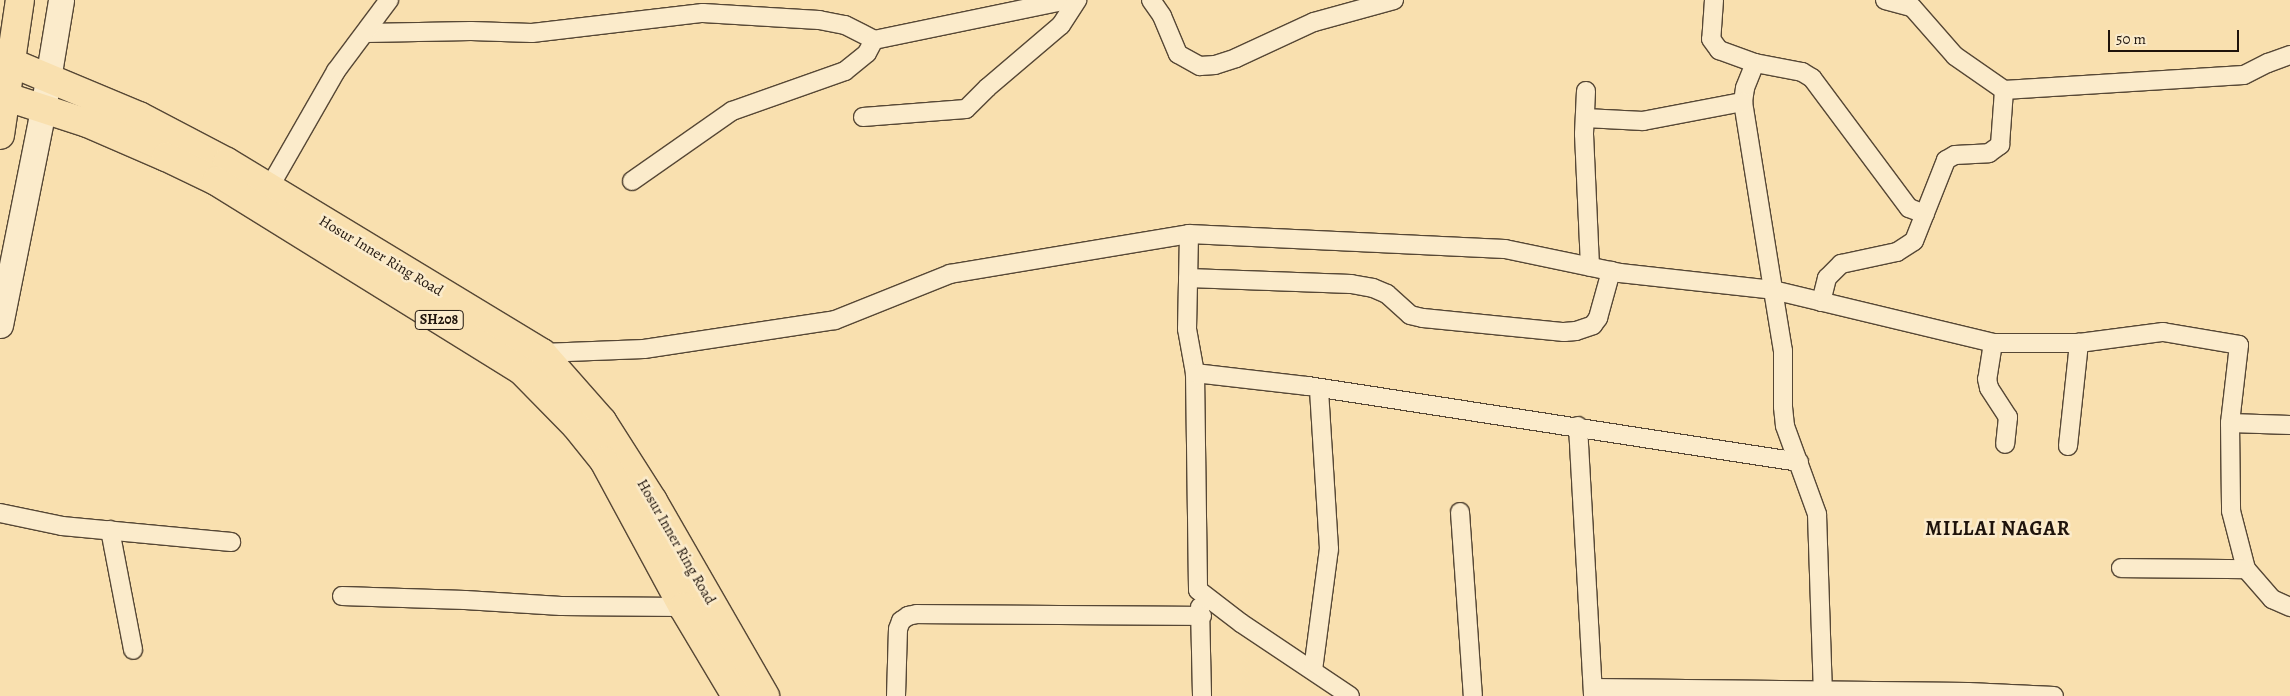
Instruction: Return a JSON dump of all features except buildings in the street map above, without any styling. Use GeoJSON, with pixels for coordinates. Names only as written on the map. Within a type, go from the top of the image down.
{"type":"FeatureCollection","features":[{"type":"Feature","properties":{"kind":"main road"},"geometry":{"type":"LineString","coordinates":[[0,135],[20,0]]}},
{"type":"Feature","properties":{"kind":"main road","name":"Hosur Inner Ring Road"},"geometry":{"type":"LineString","coordinates":[[12,63],[138,116],[227,162],[542,353],[602,421],[654,501],[765,696]]}},
{"type":"Feature","properties":{"kind":"main road","name":"Hosur Inner Ring Road"},"geometry":{"type":"LineString","coordinates":[[7,97],[87,123],[216,181],[522,371],[576,426],[604,461],[684,607],[736,696]]}},
{"type":"Feature","properties":{"kind":"street"},"geometry":{"type":"LineString","coordinates":[[0,325],[43,110],[61,0]]}},
{"type":"Feature","properties":{"kind":"street"},"geometry":{"type":"LineString","coordinates":[[269,188],[336,71],[390,0]]}},
{"type":"Feature","properties":{"kind":"street"},"geometry":{"type":"LineString","coordinates":[[366,33],[471,31],[532,33],[703,13],[818,20],[845,25],[874,40],[1068,0]]}},
{"type":"Feature","properties":{"kind":"street"},"geometry":{"type":"LineString","coordinates":[[863,117],[966,109],[987,88],[1061,26],[1076,0]]}},
{"type":"Feature","properties":{"kind":"street"},"geometry":{"type":"LineString","coordinates":[[1151,0],[1162,16],[1178,54],[1189,62],[1200,66],[1215,65],[1236,58],[1314,22],[1394,0]]}},
{"type":"Feature","properties":{"kind":"street"},"geometry":{"type":"LineString","coordinates":[[1714,0],[1712,42],[1719,50],[1755,63],[1802,72],[1812,78],[1910,208],[1925,214]]}},
{"type":"Feature","properties":{"kind":"street"},"geometry":{"type":"LineString","coordinates":[[1885,0],[1915,4],[1955,56],[2004,90],[2244,75],[2268,62],[2290,55]]}},
{"type":"Feature","properties":{"kind":"street"},"geometry":{"type":"LineString","coordinates":[[632,181],[732,111],[846,71],[867,53],[874,40]]}},
{"type":"Feature","properties":{"kind":"street"},"geometry":{"type":"LineString","coordinates":[[1755,63],[1745,88],[1743,102],[1783,351],[1782,407],[1785,426],[1817,514],[1823,693]]}},
{"type":"Feature","properties":{"kind":"street"},"geometry":{"type":"LineString","coordinates":[[1821,302],[1827,278],[1841,264],[1885,256],[1908,247],[1914,242],[1946,160],[1955,155],[1989,153],[2000,145],[2003,137],[2004,90]]}},
{"type":"Feature","properties":{"kind":"street"},"geometry":{"type":"LineString","coordinates":[[1586,91],[1585,118],[1590,267]]}},
{"type":"Feature","properties":{"kind":"street"},"geometry":{"type":"LineString","coordinates":[[1585,118],[1643,121],[1743,102]]}},
{"type":"Feature","properties":{"kind":"street"},"geometry":{"type":"LineString","coordinates":[[522,371],[542,353],[644,348],[835,320],[950,274],[1189,234],[1505,250],[1611,272],[1773,290],[1993,343],[2079,344],[2163,332],[2239,345],[2230,423],[2231,511],[2246,569],[2272,599],[2290,607]]}},
{"type":"Feature","properties":{"kind":"street"},"geometry":{"type":"LineString","coordinates":[[1189,234],[1187,329],[1195,373],[1198,590],[1202,616],[1202,696]]}},
{"type":"Feature","properties":{"kind":"street"},"geometry":{"type":"LineString","coordinates":[[1188,278],[1351,284],[1373,288],[1387,294],[1410,315],[1564,332],[1576,331],[1593,325],[1598,318],[1611,272]]}},
{"type":"Feature","properties":{"kind":"street"},"geometry":{"type":"LineString","coordinates":[[1993,343],[1987,378],[1989,388],[2008,417],[2005,444]]}},
{"type":"Feature","properties":{"kind":"street"},"geometry":{"type":"LineString","coordinates":[[2068,446],[2079,344]]}},
{"type":"Feature","properties":{"kind":"street"},"geometry":{"type":"LineString","coordinates":[[1195,373],[1319,388],[1578,426],[1799,462]]}},
{"type":"Feature","properties":{"kind":"street"},"geometry":{"type":"LineString","coordinates":[[1313,670],[1329,548],[1319,388]]}},
{"type":"Feature","properties":{"kind":"street"},"geometry":{"type":"LineString","coordinates":[[2230,423],[2290,425]]}},
{"type":"Feature","properties":{"kind":"street"},"geometry":{"type":"LineString","coordinates":[[1578,426],[1593,692],[2054,696]]}},
{"type":"Feature","properties":{"kind":"street"},"geometry":{"type":"LineString","coordinates":[[1460,512],[1473,696]]}},
{"type":"Feature","properties":{"kind":"street"},"geometry":{"type":"LineString","coordinates":[[0,513],[62,526],[231,542]]}},
{"type":"Feature","properties":{"kind":"street"},"geometry":{"type":"LineString","coordinates":[[110,530],[133,650]]}},
{"type":"Feature","properties":{"kind":"street"},"geometry":{"type":"LineString","coordinates":[[2121,568],[2246,569]]}},
{"type":"Feature","properties":{"kind":"street"},"geometry":{"type":"LineString","coordinates":[[1198,590],[1241,623],[1350,696]]}},
{"type":"Feature","properties":{"kind":"street"},"geometry":{"type":"LineString","coordinates":[[342,596],[465,600],[561,606],[684,607]]}},
{"type":"Feature","properties":{"kind":"street"},"geometry":{"type":"LineString","coordinates":[[896,696],[898,629],[901,621],[908,616],[917,614],[1202,616]]}},
{"type":"Feature","properties":{"kind":"district","name":"MILLAI NAGAR"},"geometry":{"type":"Point","coordinates":[1998,528]}}]}
